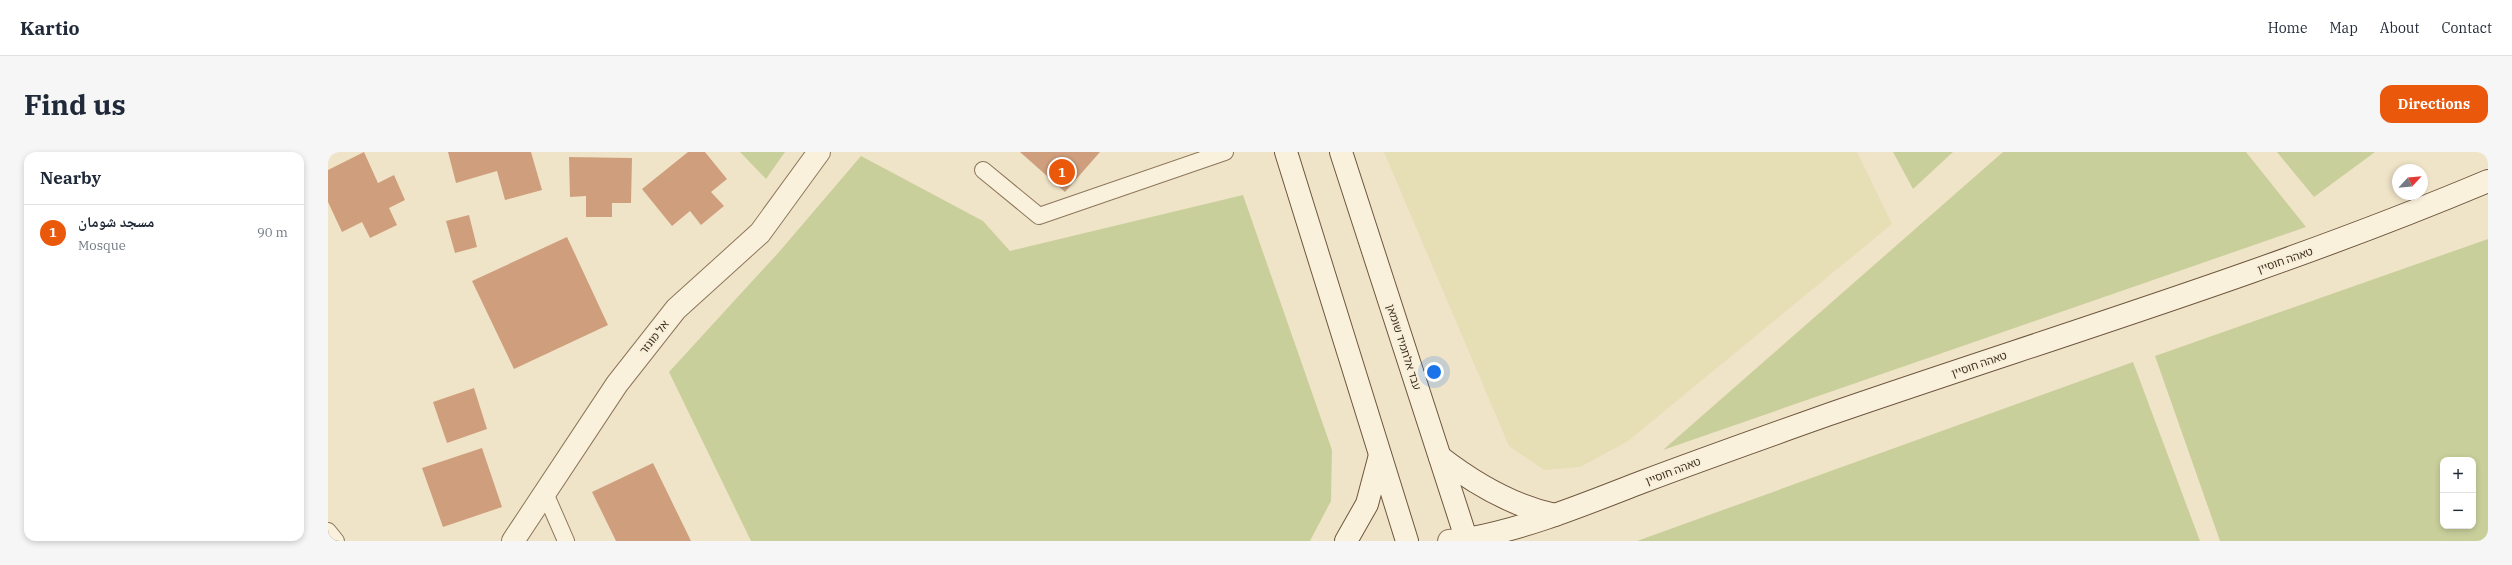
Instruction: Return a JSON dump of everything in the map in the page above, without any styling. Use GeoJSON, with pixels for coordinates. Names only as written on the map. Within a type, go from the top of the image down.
{"type":"FeatureCollection","features":[{"type":"Feature","properties":{"kind":"street","name":"אל מונזר"},"geometry":{"type":"LineString","coordinates":[[513,541],[617,384],[671,316],[760,233],[820,152]]}},
{"type":"Feature","properties":{"kind":"street"},"geometry":{"type":"LineString","coordinates":[[1286,152],[1407,541]]}},
{"type":"Feature","properties":{"kind":"street","name":"עבד אלחמיד שומאן"},"geometry":{"type":"LineString","coordinates":[[1341,152],[1440,457],[1461,540]]}},
{"type":"Feature","properties":{"kind":"street","name":"טאהה חוסיין"},"geometry":{"type":"LineString","coordinates":[[1461,540],[1507,530],[1555,516],[1828,415],[2302,254],[2401,218],[2488,181]]}},
{"type":"Feature","properties":{"kind":"street"},"geometry":{"type":"LineString","coordinates":[[1346,541],[1367,504],[1380,455]]}},
{"type":"Feature","properties":{"kind":"street"},"geometry":{"type":"LineString","coordinates":[[1440,457],[1466,477],[1494,493],[1535,511],[1555,516]]}},
{"type":"Feature","properties":{"kind":"lane"},"geometry":{"type":"LineString","coordinates":[[983,170],[1039,216],[1225,152]]}},
{"type":"Feature","properties":{"kind":"lane"},"geometry":{"type":"LineString","coordinates":[[545,493],[566,541]]}},
{"type":"Feature","properties":{"kind":"lane"},"geometry":{"type":"LineString","coordinates":[[328,531],[336,541]]}},
{"type":"Feature","properties":{"kind":"shaded area"},"geometry":{"type":"Polygon","coordinates":[[[1384,152],[1857,152],[1892,224],[1628,441],[1580,467],[1544,470],[1509,446],[1384,152]]]}},
{"type":"Feature","properties":{"kind":"green space"},"geometry":{"type":"Polygon","coordinates":[[[740,152],[785,152],[766,179],[740,152]]]}},
{"type":"Feature","properties":{"kind":"green space"},"geometry":{"type":"Polygon","coordinates":[[[1893,152],[1953,152],[1913,189],[1893,152]]]}},
{"type":"Feature","properties":{"kind":"green space"},"geometry":{"type":"Polygon","coordinates":[[[2003,152],[2246,152],[2306,227],[1663,450],[2003,152]]]}},
{"type":"Feature","properties":{"kind":"green space"},"geometry":{"type":"Polygon","coordinates":[[[2277,152],[2375,152],[2314,197],[2277,152]]]}},
{"type":"Feature","properties":{"kind":"green space"},"geometry":{"type":"Polygon","coordinates":[[[861,156],[983,221],[1010,251],[1243,195],[1332,450],[1331,501],[1310,541],[751,541],[669,372],[779,252],[861,156]]]}},
{"type":"Feature","properties":{"kind":"green space"},"geometry":{"type":"Polygon","coordinates":[[[2488,239],[2488,541],[2220,541],[2155,356],[2488,239]]]}},
{"type":"Feature","properties":{"kind":"green space"},"geometry":{"type":"Polygon","coordinates":[[[2133,362],[2200,541],[1637,541],[2133,362]]]}},
{"type":"Feature","properties":{"kind":"building"},"geometry":{"type":"Polygon","coordinates":[[[364,152],[378,183],[394,175],[405,200],[389,208],[397,225],[370,238],[362,222],[342,232],[328,202],[328,170],[364,152]]]}},
{"type":"Feature","properties":{"kind":"building"},"geometry":{"type":"Polygon","coordinates":[[[448,152],[531,152],[542,190],[505,200],[497,171],[456,183],[448,152]]]}},
{"type":"Feature","properties":{"kind":"building"},"geometry":{"type":"Polygon","coordinates":[[[688,152],[705,152],[727,179],[711,192],[724,206],[701,225],[690,211],[672,226],[642,189],[688,152]]]}},
{"type":"Feature","properties":{"kind":"building"},"geometry":{"type":"Polygon","coordinates":[[[1020,152],[1100,152],[1065,192],[1020,152]]]}},
{"type":"Feature","properties":{"kind":"building"},"geometry":{"type":"Polygon","coordinates":[[[569,157],[632,158],[631,203],[612,203],[612,217],[586,217],[586,196],[570,197],[569,157]]]}},
{"type":"Feature","properties":{"kind":"building"},"geometry":{"type":"Polygon","coordinates":[[[469,215],[477,247],[455,253],[446,221],[469,215]]]}},
{"type":"Feature","properties":{"kind":"building"},"geometry":{"type":"Polygon","coordinates":[[[567,237],[608,325],[514,369],[472,281],[567,237]]]}},
{"type":"Feature","properties":{"kind":"building"},"geometry":{"type":"Polygon","coordinates":[[[474,388],[487,429],[447,443],[433,402],[474,388]]]}},
{"type":"Feature","properties":{"kind":"building"},"geometry":{"type":"Polygon","coordinates":[[[482,448],[502,507],[443,527],[422,468],[482,448]]]}},
{"type":"Feature","properties":{"kind":"building"},"geometry":{"type":"Polygon","coordinates":[[[653,463],[691,541],[616,541],[592,492],[653,463]]]}},
{"type":"Feature","properties":{"kind":"place","name":"مسجد شومان"},"geometry":{"type":"Point","coordinates":[1062,172]}}]}
